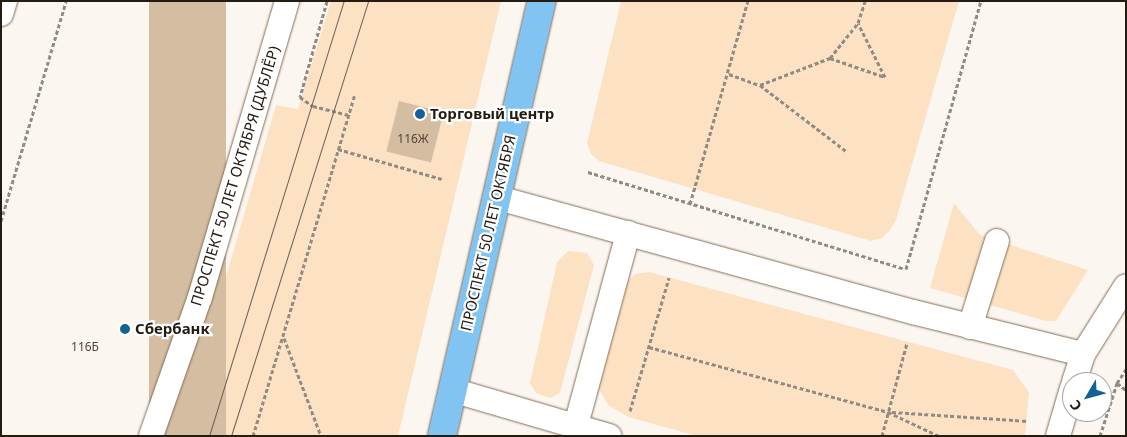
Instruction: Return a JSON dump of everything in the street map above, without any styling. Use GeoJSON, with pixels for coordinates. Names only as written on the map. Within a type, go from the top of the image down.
{"type":"FeatureCollection","features":[{"type":"Feature","properties":{"kind":"main road","name":"ПРОСПЕКТ 50 ЛЕТ ОКТЯБРЯ"},"geometry":{"type":"LineString","coordinates":[[442,436],[495,197],[542,1]]}},
{"type":"Feature","properties":{"kind":"lane"},"geometry":{"type":"LineString","coordinates":[[1,14],[5,1]]}},
{"type":"Feature","properties":{"kind":"lane","name":"ПРОСПЕКТ 50 ЛЕТ ОКТЯБРЯ (ДУБЛЁР)"},"geometry":{"type":"LineString","coordinates":[[151,436],[200,297],[287,1]]}},
{"type":"Feature","properties":{"kind":"lane"},"geometry":{"type":"LineString","coordinates":[[495,197],[970,327],[1083,354]]}},
{"type":"Feature","properties":{"kind":"lane"},"geometry":{"type":"LineString","coordinates":[[576,426],[628,233]]}},
{"type":"Feature","properties":{"kind":"lane"},"geometry":{"type":"LineString","coordinates":[[970,327],[997,241]]}},
{"type":"Feature","properties":{"kind":"lane"},"geometry":{"type":"LineString","coordinates":[[1077,372],[1083,354],[1126,286]]}},
{"type":"Feature","properties":{"kind":"lane"},"geometry":{"type":"LineString","coordinates":[[452,390],[609,436]]}},
{"type":"Feature","properties":{"kind":"lane"},"geometry":{"type":"LineString","coordinates":[[1058,436],[1062,422]]}},
{"type":"Feature","properties":{"kind":"path"},"geometry":{"type":"LineString","coordinates":[[1,221],[66,1]]}},
{"type":"Feature","properties":{"kind":"path"},"geometry":{"type":"LineString","coordinates":[[327,1],[300,97],[313,106],[348,115]]}},
{"type":"Feature","properties":{"kind":"path"},"geometry":{"type":"LineString","coordinates":[[690,204],[729,74],[748,1]]}},
{"type":"Feature","properties":{"kind":"path"},"geometry":{"type":"LineString","coordinates":[[760,85],[830,58],[858,23],[865,1]]}},
{"type":"Feature","properties":{"kind":"path"},"geometry":{"type":"LineString","coordinates":[[588,172],[906,269],[981,1]]}},
{"type":"Feature","properties":{"kind":"path"},"geometry":{"type":"LineString","coordinates":[[830,58],[885,77],[858,23]]}},
{"type":"Feature","properties":{"kind":"path"},"geometry":{"type":"LineString","coordinates":[[729,74],[760,85],[846,151]]}},
{"type":"Feature","properties":{"kind":"path"},"geometry":{"type":"LineString","coordinates":[[253,436],[355,94]]}},
{"type":"Feature","properties":{"kind":"path"},"geometry":{"type":"LineString","coordinates":[[338,149],[442,179]]}},
{"type":"Feature","properties":{"kind":"path"},"geometry":{"type":"LineString","coordinates":[[628,417],[669,277]]}},
{"type":"Feature","properties":{"kind":"path"},"geometry":{"type":"LineString","coordinates":[[284,337],[321,436]]}},
{"type":"Feature","properties":{"kind":"path"},"geometry":{"type":"LineString","coordinates":[[882,436],[908,340]]}},
{"type":"Feature","properties":{"kind":"path"},"geometry":{"type":"LineString","coordinates":[[649,347],[888,412],[938,436]]}},
{"type":"Feature","properties":{"kind":"path"},"geometry":{"type":"LineString","coordinates":[[1100,436],[1117,383],[1126,369]]}},
{"type":"Feature","properties":{"kind":"path"},"geometry":{"type":"LineString","coordinates":[[1117,383],[1126,390]]}},
{"type":"Feature","properties":{"kind":"path"},"geometry":{"type":"LineString","coordinates":[[888,412],[1028,421]]}},
{"type":"Feature","properties":{"kind":"shaded area"},"geometry":{"type":"Polygon","coordinates":[[[331,1],[501,1],[398,436],[177,436],[202,359],[276,105],[298,109],[331,1]]]}},
{"type":"Feature","properties":{"kind":"shaded area"},"geometry":{"type":"Polygon","coordinates":[[[621,1],[959,1],[896,220],[891,229],[882,238],[871,241],[599,161],[591,154],[587,143],[621,1]]]}},
{"type":"Feature","properties":{"kind":"shaded area"},"geometry":{"type":"Polygon","coordinates":[[[954,203],[980,235],[1088,270],[1056,321],[1046,321],[930,288],[954,203]]]}},
{"type":"Feature","properties":{"kind":"shaded area"},"geometry":{"type":"Polygon","coordinates":[[[568,251],[587,253],[594,265],[560,393],[550,398],[536,393],[530,383],[557,262],[568,251]]]}},
{"type":"Feature","properties":{"kind":"shaded area"},"geometry":{"type":"Polygon","coordinates":[[[649,272],[1013,370],[1029,392],[1025,436],[697,436],[628,417],[608,405],[599,389],[623,286],[635,274],[649,272]]]}},
{"type":"Feature","properties":{"kind":"building"},"geometry":{"type":"Polygon","coordinates":[[[149,1],[226,1],[226,436],[149,436],[149,1]]]}},
{"type":"Feature","properties":{"kind":"building"},"geometry":{"type":"Polygon","coordinates":[[[399,101],[444,112],[431,163],[386,151],[399,101]]]}},
{"type":"Feature","properties":{"kind":"tram line"},"geometry":{"type":"LineString","coordinates":[[209,436],[344,1]]}},
{"type":"Feature","properties":{"kind":"tram line"},"geometry":{"type":"LineString","coordinates":[[231,436],[368,1]]}},
{"type":"Feature","properties":{"kind":"place","name":"Торговый центр"},"geometry":{"type":"Point","coordinates":[420,114]}},
{"type":"Feature","properties":{"kind":"place","name":"Сбербанк"},"geometry":{"type":"Point","coordinates":[125,329]}}]}
